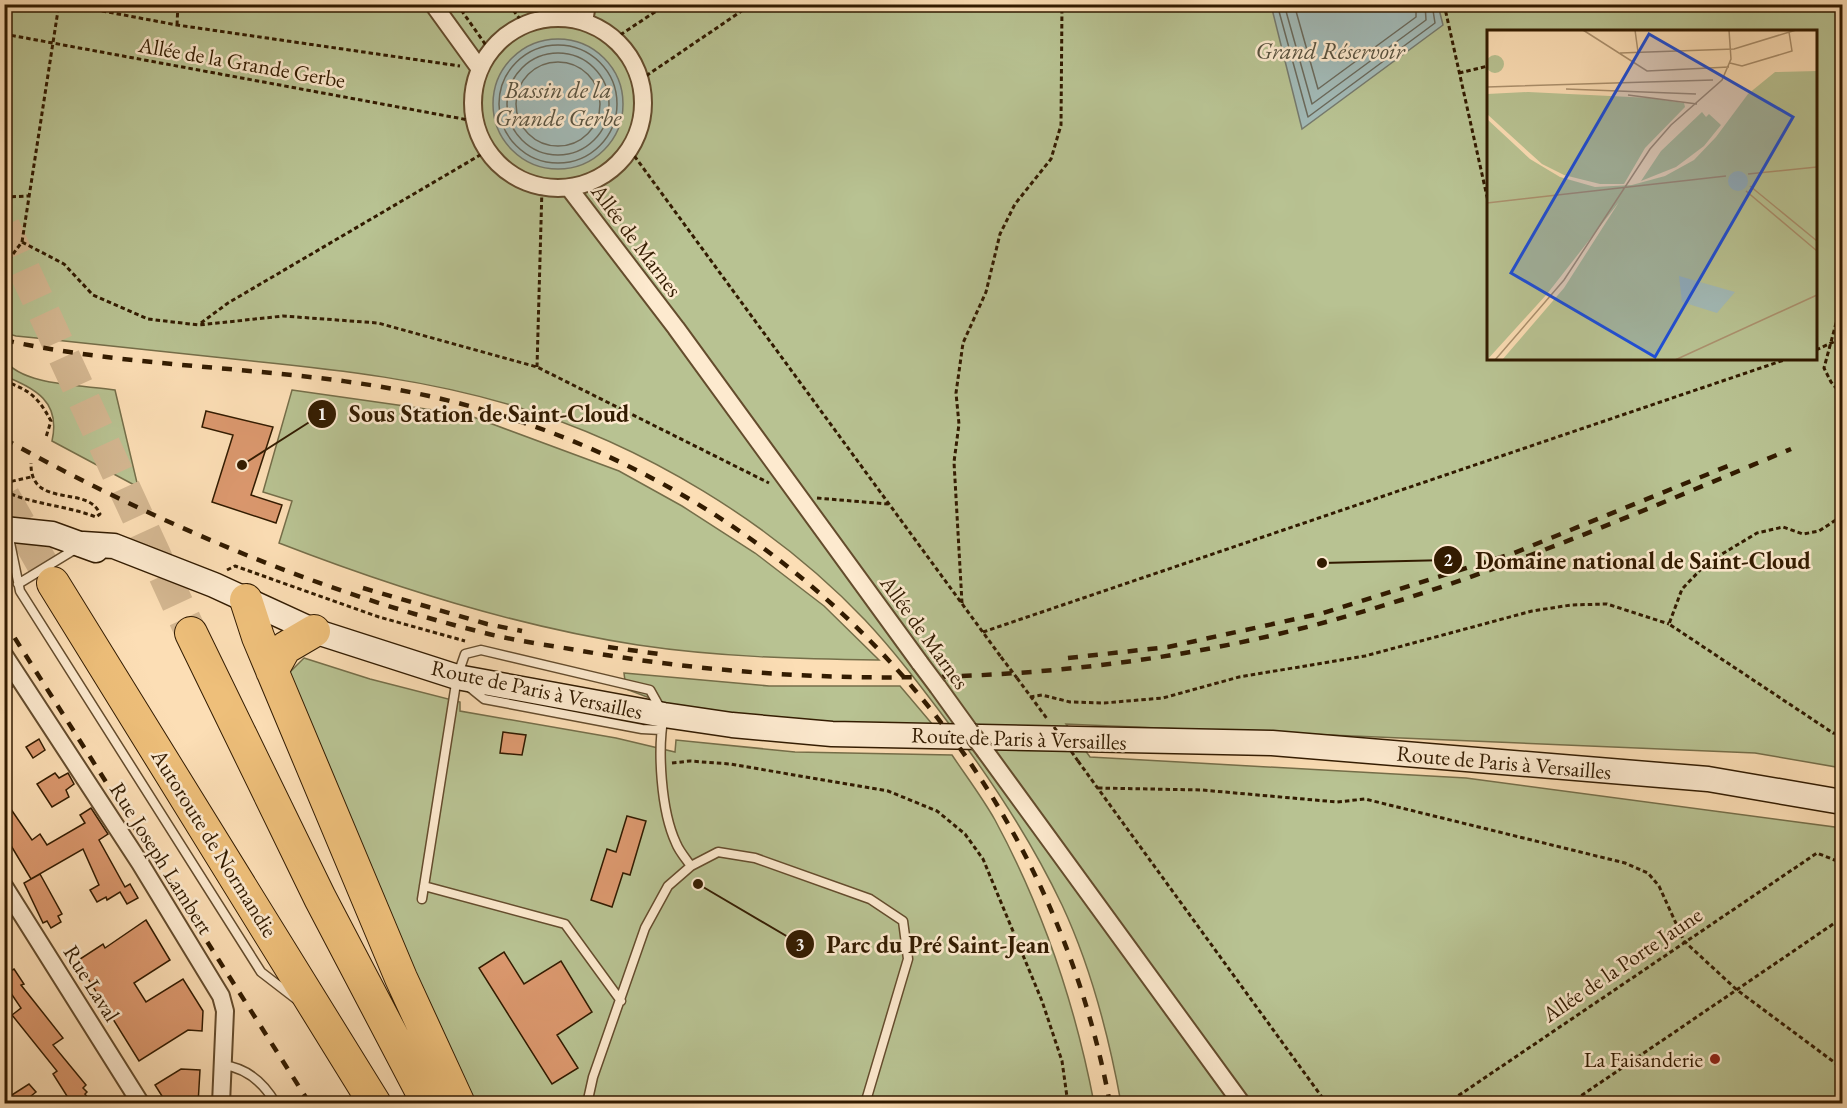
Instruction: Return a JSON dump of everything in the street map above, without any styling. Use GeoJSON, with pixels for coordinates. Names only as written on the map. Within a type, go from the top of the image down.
{"type":"FeatureCollection","features":[{"type":"Feature","properties":{"kind":"highway","name":"Autoroute de Normandie"},"geometry":{"type":"LineString","coordinates":[[53,583],[375,1104]]}},
{"type":"Feature","properties":{"kind":"highway"},"geometry":{"type":"LineString","coordinates":[[249,608],[272,671],[401,978],[459,1104]]}},
{"type":"Feature","properties":{"kind":"highway"},"geometry":{"type":"LineString","coordinates":[[272,671],[285,648],[314,631]]}},
{"type":"Feature","properties":{"kind":"highway"},"geometry":{"type":"LineString","coordinates":[[191,633],[320,898],[428,1104]]}},
{"type":"Feature","properties":{"kind":"main road"},"geometry":{"type":"LineString","coordinates":[[6,529],[52,534],[83,544],[210,596],[249,608]]}},
{"type":"Feature","properties":{"kind":"main road"},"geometry":{"type":"LineString","coordinates":[[83,544],[114,546],[207,583],[249,608]]}},
{"type":"Feature","properties":{"kind":"main road","name":"Route de Paris à Versailles"},"geometry":{"type":"LineString","coordinates":[[249,608],[457,677],[663,723],[732,725],[832,734],[1272,743],[1708,779],[1842,802]]}},
{"type":"Feature","properties":{"kind":"street"},"geometry":{"type":"LineString","coordinates":[[433,4],[480,69]]}},
{"type":"Feature","properties":{"kind":"street"},"geometry":{"type":"LineString","coordinates":[[584,22],[587,4]]}},
{"type":"Feature","properties":{"kind":"street"},"geometry":{"type":"LineString","coordinates":[[538,9],[584,22],[615,39],[630,58],[640,80],[643,100],[641,122],[630,150],[618,165],[604,176],[569,188],[542,187],[520,180],[502,168],[487,151],[474,121],[473,95],[480,69],[490,51],[511,32],[524,25],[538,9]]}},
{"type":"Feature","properties":{"kind":"street","name":"Allée de Marnes"},"geometry":{"type":"LineString","coordinates":[[569,188],[676,328],[1242,1104]]}},
{"type":"Feature","properties":{"kind":"street","name":"Rue Joseph Lambert"},"geometry":{"type":"LineString","coordinates":[[4,655],[140,862],[221,996],[225,1011],[220,1104]]}},
{"type":"Feature","properties":{"kind":"street","name":"Rue Laval"},"geometry":{"type":"LineString","coordinates":[[4,886],[141,1104]]}},
{"type":"Feature","properties":{"kind":"lane"},"geometry":{"type":"LineString","coordinates":[[6,529],[20,591],[261,972],[325,1021]]}},
{"type":"Feature","properties":{"kind":"lane"},"geometry":{"type":"LineString","coordinates":[[18,584],[83,544]]}},
{"type":"Feature","properties":{"kind":"lane"},"geometry":{"type":"LineString","coordinates":[[422,899],[457,677],[465,654],[483,651],[650,690],[663,723],[662,764],[667,808],[676,843],[691,866]]}},
{"type":"Feature","properties":{"kind":"lane"},"geometry":{"type":"LineString","coordinates":[[587,1104],[593,1077],[645,928],[668,886],[691,866],[718,852],[754,858],[870,899],[903,921],[908,959],[865,1104]]}},
{"type":"Feature","properties":{"kind":"lane"},"geometry":{"type":"LineString","coordinates":[[424,886],[565,924],[621,1001]]}},
{"type":"Feature","properties":{"kind":"lane"},"geometry":{"type":"LineString","coordinates":[[223,1065],[235,1067],[253,1076],[268,1090],[276,1104]]}},
{"type":"Feature","properties":{"kind":"path"},"geometry":{"type":"LineString","coordinates":[[4,266],[22,242],[59,4]]}},
{"type":"Feature","properties":{"kind":"path","name":"Allée de la Grande Gerbe"},"geometry":{"type":"LineString","coordinates":[[65,4],[177,25],[480,69]]}},
{"type":"Feature","properties":{"kind":"path"},"geometry":{"type":"LineString","coordinates":[[177,25],[178,4]]}},
{"type":"Feature","properties":{"kind":"path"},"geometry":{"type":"LineString","coordinates":[[457,4],[490,51]]}},
{"type":"Feature","properties":{"kind":"path"},"geometry":{"type":"LineString","coordinates":[[509,4],[524,25]]}},
{"type":"Feature","properties":{"kind":"path"},"geometry":{"type":"LineString","coordinates":[[615,39],[667,4]]}},
{"type":"Feature","properties":{"kind":"path"},"geometry":{"type":"LineString","coordinates":[[640,80],[752,4]]}},
{"type":"Feature","properties":{"kind":"path"},"geometry":{"type":"LineString","coordinates":[[962,604],[954,462],[959,424],[956,393],[963,343],[986,292],[1000,234],[1015,204],[1051,159],[1057,143],[1062,106],[1062,4]]}},
{"type":"Feature","properties":{"kind":"path"},"geometry":{"type":"LineString","coordinates":[[1444,4],[1487,197]]}},
{"type":"Feature","properties":{"kind":"path","name":"Allée de la Grande Gerbe"},"geometry":{"type":"LineString","coordinates":[[4,34],[474,121]]}},
{"type":"Feature","properties":{"kind":"path"},"geometry":{"type":"LineString","coordinates":[[1459,73],[1487,66]]}},
{"type":"Feature","properties":{"kind":"path"},"geometry":{"type":"LineString","coordinates":[[630,150],[1054,727],[1327,1104]]}},
{"type":"Feature","properties":{"kind":"path"},"geometry":{"type":"LineString","coordinates":[[199,325],[228,303],[487,151]]}},
{"type":"Feature","properties":{"kind":"path"},"geometry":{"type":"LineString","coordinates":[[537,367],[542,187]]}},
{"type":"Feature","properties":{"kind":"path"},"geometry":{"type":"LineString","coordinates":[[4,197],[29,196]]}},
{"type":"Feature","properties":{"kind":"path"},"geometry":{"type":"LineString","coordinates":[[22,242],[64,264],[93,296],[148,320],[199,325],[283,315],[378,323],[537,367],[798,498],[888,504]]}},
{"type":"Feature","properties":{"kind":"path"},"geometry":{"type":"LineString","coordinates":[[1842,301],[1828,345],[1824,368],[1831,382],[1842,395]]}},
{"type":"Feature","properties":{"kind":"path"},"geometry":{"type":"LineString","coordinates":[[1817,349],[1842,338]]}},
{"type":"Feature","properties":{"kind":"path"},"geometry":{"type":"LineString","coordinates":[[983,632],[1784,360]]}},
{"type":"Feature","properties":{"kind":"path"},"geometry":{"type":"LineString","coordinates":[[4,381],[25,387],[42,405],[51,422],[46,437]]}},
{"type":"Feature","properties":{"kind":"path"},"geometry":{"type":"LineString","coordinates":[[4,491],[27,502],[73,508],[96,517],[100,514],[94,505],[37,487],[31,477],[31,463]]}},
{"type":"Feature","properties":{"kind":"path"},"geometry":{"type":"LineString","coordinates":[[4,483],[31,477]]}},
{"type":"Feature","properties":{"kind":"path"},"geometry":{"type":"LineString","coordinates":[[1669,624],[1682,589],[1707,563],[1757,533],[1783,527],[1803,534],[1819,531],[1842,516]]}},
{"type":"Feature","properties":{"kind":"path"},"geometry":{"type":"LineString","coordinates":[[207,583],[235,566],[379,617],[466,641],[483,651]]}},
{"type":"Feature","properties":{"kind":"path"},"geometry":{"type":"LineString","coordinates":[[1030,697],[1042,695],[1070,702],[1104,703],[1163,698],[1239,677],[1365,656],[1533,611],[1571,605],[1608,604],[1669,624],[1833,733],[1842,734]]}},
{"type":"Feature","properties":{"kind":"path"},"geometry":{"type":"LineString","coordinates":[[662,764],[690,761],[730,764],[888,791],[937,811],[946,818],[965,834],[983,859],[1056,1038],[1068,1104]]}},
{"type":"Feature","properties":{"kind":"path"},"geometry":{"type":"LineString","coordinates":[[1098,788],[1202,790],[1337,802],[1365,799],[1625,863],[1648,873],[1659,886],[1684,941],[1737,990],[1842,1068]]}},
{"type":"Feature","properties":{"kind":"path","name":"Allée de la Porte Jaune"},"geometry":{"type":"LineString","coordinates":[[1446,1104],[1816,853],[1842,863]]}},
{"type":"Feature","properties":{"kind":"path"},"geometry":{"type":"LineString","coordinates":[[1569,1104],[1842,918]]}},
{"type":"Feature","properties":{"kind":"green space"},"geometry":{"type":"Polygon","coordinates":[[[4,5],[1842,5],[1842,768],[1755,753],[1066,724],[1090,757],[1466,778],[1842,828],[1842,1103],[1121,1103],[1105,1028],[1082,953],[1062,905],[1012,814],[953,729],[911,673],[877,633],[829,585],[747,520],[703,491],[610,442],[562,422],[482,397],[351,372],[5,333],[4,5]]]}},
{"type":"Feature","properties":{"kind":"green space"},"geometry":{"type":"Polygon","coordinates":[[[5,360],[13,369],[39,380],[115,390],[138,487],[52,441],[54,427],[49,406],[35,392],[5,376],[5,360]]]}},
{"type":"Feature","properties":{"kind":"green space"},"geometry":{"type":"Polygon","coordinates":[[[292,390],[468,415],[619,471],[682,506],[755,553],[824,606],[879,660],[728,655],[668,649],[592,637],[456,604],[279,543],[292,501],[263,492],[292,390]]]}},
{"type":"Feature","properties":{"kind":"green space"},"geometry":{"type":"Polygon","coordinates":[[[304,658],[370,679],[460,702],[460,711],[616,738],[675,752],[676,740],[795,752],[952,755],[995,820],[1028,888],[1067,993],[1094,1103],[472,1103],[287,675],[304,658]]]}},
{"type":"Feature","properties":{"kind":"green space"},"geometry":{"type":"Polygon","coordinates":[[[624,673],[769,686],[900,686],[933,725],[790,723],[676,708],[626,689],[624,673]]]}},
{"type":"Feature","properties":{"kind":"water","name":"Grand Réservoir"},"geometry":{"type":"Polygon","coordinates":[[[1271,5],[1438,5],[1443,25],[1302,129],[1271,5]]]}},
{"type":"Feature","properties":{"kind":"water","name":"Bassin de la Grande Gerbe"},"geometry":{"type":"Polygon","coordinates":[[[558,39],[583,44],[604,58],[618,79],[623,104],[618,129],[604,150],[583,164],[558,169],[533,164],[512,150],[498,129],[493,104],[498,79],[512,58],[533,44],[558,39]]]}},
{"type":"Feature","properties":{"kind":"building"},"geometry":{"type":"Polygon","coordinates":[[[206,411],[273,427],[251,495],[282,505],[276,523],[212,502],[233,435],[202,427],[206,411]]]}},
{"type":"Feature","properties":{"kind":"building"},"geometry":{"type":"Polygon","coordinates":[[[4,675],[12,687],[4,692],[4,675]]]}},
{"type":"Feature","properties":{"kind":"building"},"geometry":{"type":"Polygon","coordinates":[[[503,732],[526,735],[522,755],[500,753],[503,732]]]}},
{"type":"Feature","properties":{"kind":"building"},"geometry":{"type":"Polygon","coordinates":[[[39,739],[45,750],[33,758],[26,747],[39,739]]]}},
{"type":"Feature","properties":{"kind":"building"},"geometry":{"type":"Polygon","coordinates":[[[55,773],[59,778],[68,773],[74,784],[66,790],[69,797],[52,807],[37,784],[55,773]]]}},
{"type":"Feature","properties":{"kind":"building"},"geometry":{"type":"Polygon","coordinates":[[[4,799],[32,840],[40,834],[47,845],[85,823],[80,815],[91,808],[108,834],[99,840],[125,887],[130,884],[138,898],[127,904],[120,892],[107,900],[106,897],[97,902],[90,890],[99,885],[83,849],[31,879],[4,834],[4,799]]]}},
{"type":"Feature","properties":{"kind":"building"},"geometry":{"type":"Polygon","coordinates":[[[627,816],[646,821],[630,875],[623,873],[612,907],[591,900],[607,849],[616,852],[627,816]]]}},
{"type":"Feature","properties":{"kind":"building"},"geometry":{"type":"Polygon","coordinates":[[[40,874],[62,914],[58,916],[61,922],[51,928],[47,921],[43,923],[24,883],[40,874]]]}},
{"type":"Feature","properties":{"kind":"building"},"geometry":{"type":"Polygon","coordinates":[[[146,920],[170,960],[134,983],[146,1002],[183,979],[203,1011],[202,1031],[188,1030],[139,1061],[77,961],[103,944],[105,948],[146,920]]]}},
{"type":"Feature","properties":{"kind":"building"},"geometry":{"type":"Polygon","coordinates":[[[504,952],[524,984],[561,961],[592,1012],[557,1035],[578,1068],[552,1084],[479,968],[504,952]]]}},
{"type":"Feature","properties":{"kind":"building"},"geometry":{"type":"Polygon","coordinates":[[[14,969],[24,984],[21,985],[63,1038],[53,1045],[86,1085],[83,1088],[92,1104],[72,1104],[53,1074],[57,1071],[12,1015],[21,1008],[4,983],[4,975],[14,969]]]}},
{"type":"Feature","properties":{"kind":"building"},"geometry":{"type":"Polygon","coordinates":[[[181,1069],[200,1070],[198,1104],[167,1104],[155,1085],[181,1069]]]}},
{"type":"Feature","properties":{"kind":"building"},"geometry":{"type":"Polygon","coordinates":[[[29,1084],[36,1092],[21,1104],[4,1104],[4,1100],[29,1084]]]}},
{"type":"Feature","properties":{"kind":"tunnel"},"geometry":{"type":"LineString","coordinates":[[4,226],[191,633]]}},
{"type":"Feature","properties":{"kind":"tunnel"},"geometry":{"type":"LineString","coordinates":[[4,496],[53,583]]}},
{"type":"Feature","properties":{"kind":"railway"},"geometry":{"type":"LineString","coordinates":[[4,340],[110,357],[323,379],[429,396],[556,434],[674,490],[781,561],[876,647],[958,745],[1025,855],[1076,975],[1110,1104]]}},
{"type":"Feature","properties":{"kind":"railway"},"geometry":{"type":"LineString","coordinates":[[4,439],[119,498],[236,551],[357,596],[418,615],[519,640],[673,664],[767,673],[861,677],[956,676],[1050,670],[1144,659],[1236,643],[1326,622],[1386,605],[1503,565],[1619,521],[1791,449]]}},
{"type":"Feature","properties":{"kind":"railway"},"geometry":{"type":"LineString","coordinates":[[1068,658],[1168,647],[1323,613],[1514,553],[1728,466]]}},
{"type":"Feature","properties":{"kind":"railway"},"geometry":{"type":"LineString","coordinates":[[363,588],[487,624],[522,631]]}},
{"type":"Feature","properties":{"kind":"railway"},"geometry":{"type":"LineString","coordinates":[[4,621],[310,1104]]}},
{"type":"Feature","properties":{"kind":"railway"},"geometry":{"type":"LineString","coordinates":[[608,647],[659,654]]}},
{"type":"Feature","properties":{"kind":"place","name":"Sous Station de Saint-Cloud"},"geometry":{"type":"Point","coordinates":[242,465]}},
{"type":"Feature","properties":{"kind":"place","name":"Domaine national de Saint-Cloud"},"geometry":{"type":"Point","coordinates":[1322,563]}},
{"type":"Feature","properties":{"kind":"place","name":"Parc du Pré Saint-Jean"},"geometry":{"type":"Point","coordinates":[698,884]}},
{"type":"Feature","properties":{"kind":"place","name":"La Faisanderie"},"geometry":{"type":"Point","coordinates":[1715,1059]}}]}
